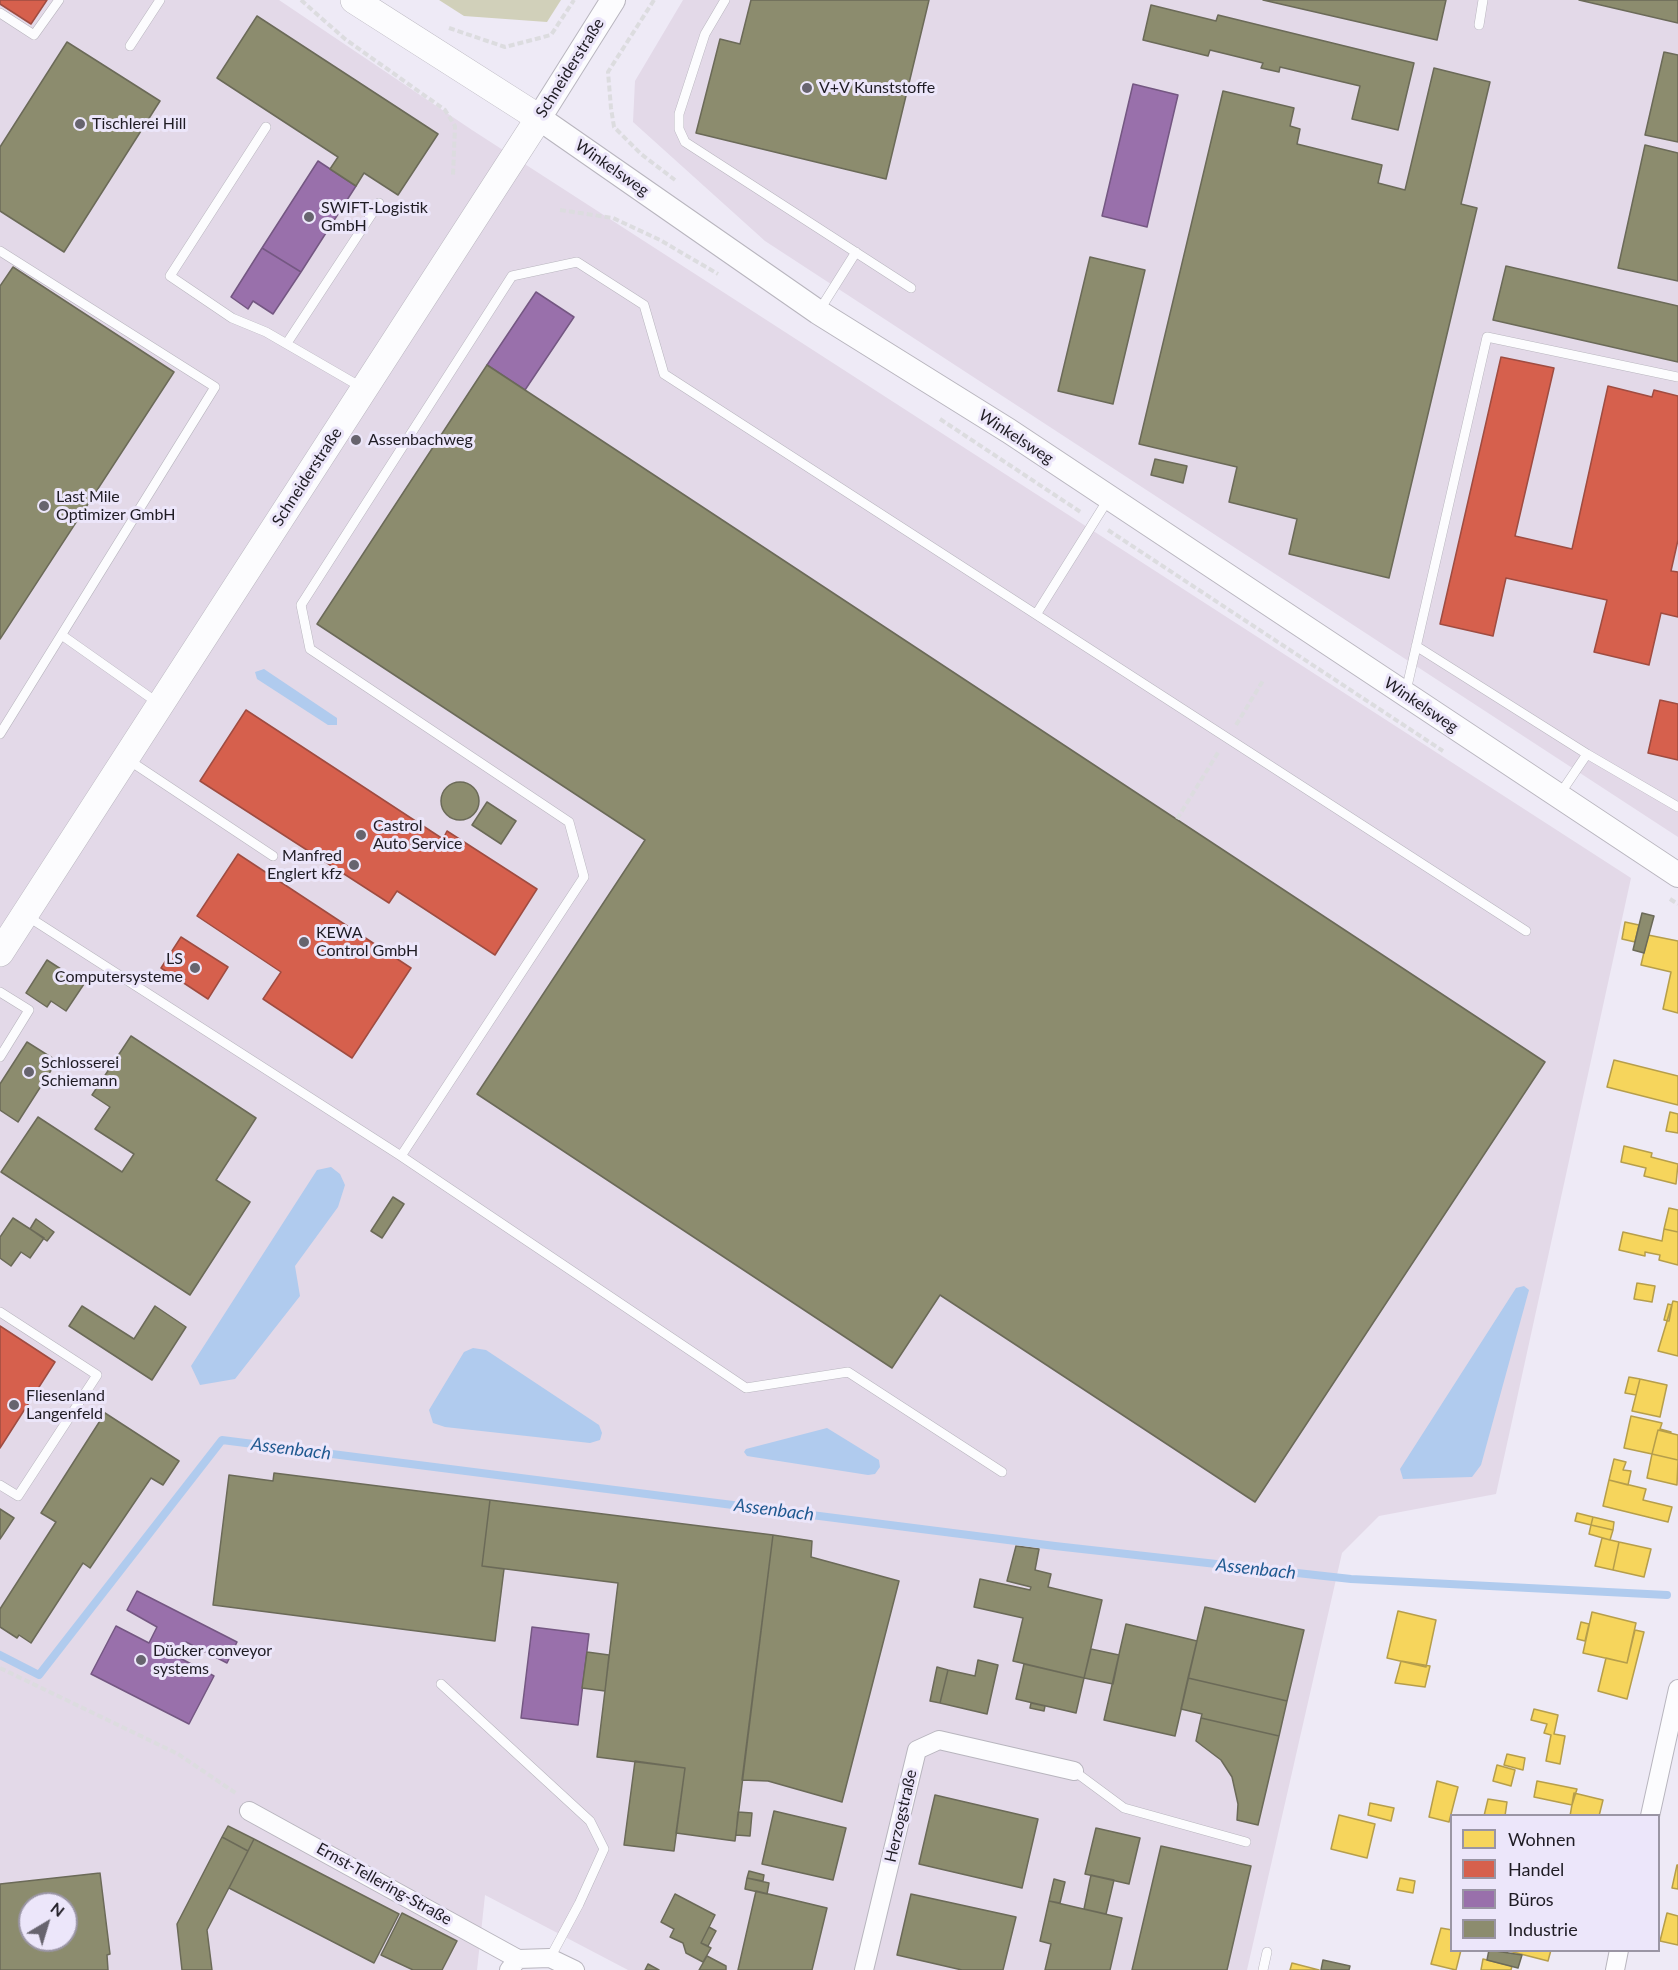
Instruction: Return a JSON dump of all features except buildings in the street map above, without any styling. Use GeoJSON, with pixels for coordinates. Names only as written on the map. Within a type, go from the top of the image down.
{"type":"FeatureCollection","features":[{"type":"Feature","properties":{"kind":"main road","name":"Winkelsweg"},"geometry":{"type":"LineString","coordinates":[[354,0],[539,118]]}},
{"type":"Feature","properties":{"kind":"main road","name":"Schneiderstraße"},"geometry":{"type":"LineString","coordinates":[[0,953],[539,118]]}},
{"type":"Feature","properties":{"kind":"street","name":"Schneiderstraße"},"geometry":{"type":"LineString","coordinates":[[539,118],[613,0]]}},
{"type":"Feature","properties":{"kind":"street","name":"Winkelsweg"},"geometry":{"type":"LineString","coordinates":[[539,118],[818,312],[1009,431],[1678,875]]}},
{"type":"Feature","properties":{"kind":"street"},"geometry":{"type":"LineString","coordinates":[[1650,1814],[1678,1689]]}},
{"type":"Feature","properties":{"kind":"street","name":"Herzogstraße"},"geometry":{"type":"LineString","coordinates":[[864,1970],[917,1750],[939,1740],[1074,1771]]}},
{"type":"Feature","properties":{"kind":"street","name":"Ernst-Tellering-Straße"},"geometry":{"type":"LineString","coordinates":[[249,1810],[513,1965],[550,1958],[575,1970]]}},
{"type":"Feature","properties":{"kind":"street"},"geometry":{"type":"LineString","coordinates":[[1615,1970],[1619,1952]]}},
{"type":"Feature","properties":{"kind":"lane"},"geometry":{"type":"LineString","coordinates":[[0,14],[34,35],[59,0]]}},
{"type":"Feature","properties":{"kind":"lane"},"geometry":{"type":"LineString","coordinates":[[130,46],[160,0]]}},
{"type":"Feature","properties":{"kind":"lane"},"geometry":{"type":"LineString","coordinates":[[724,0],[705,34],[679,114],[679,129],[685,142],[911,288]]}},
{"type":"Feature","properties":{"kind":"lane"},"geometry":{"type":"LineString","coordinates":[[1479,25],[1483,0]]}},
{"type":"Feature","properties":{"kind":"lane"},"geometry":{"type":"LineString","coordinates":[[266,127],[170,276],[232,318],[287,343],[363,389]]}},
{"type":"Feature","properties":{"kind":"lane"},"geometry":{"type":"LineString","coordinates":[[287,343],[380,202]]}},
{"type":"Feature","properties":{"kind":"lane"},"geometry":{"type":"LineString","coordinates":[[0,251],[215,387],[63,636],[0,734]]}},
{"type":"Feature","properties":{"kind":"lane"},"geometry":{"type":"LineString","coordinates":[[818,312],[856,252]]}},
{"type":"Feature","properties":{"kind":"lane"},"geometry":{"type":"LineString","coordinates":[[401,1156],[584,877],[569,822],[310,649],[301,605],[512,276],[577,262],[644,305],[664,374],[1526,931]]}},
{"type":"Feature","properties":{"kind":"lane"},"geometry":{"type":"LineString","coordinates":[[1405,695],[1487,337],[1678,377]]}},
{"type":"Feature","properties":{"kind":"lane"},"geometry":{"type":"LineString","coordinates":[[1036,613],[1109,498]]}},
{"type":"Feature","properties":{"kind":"lane"},"geometry":{"type":"LineString","coordinates":[[63,636],[160,704]]}},
{"type":"Feature","properties":{"kind":"lane"},"geometry":{"type":"LineString","coordinates":[[1416,646],[1587,754],[1678,807]]}},
{"type":"Feature","properties":{"kind":"lane"},"geometry":{"type":"LineString","coordinates":[[1559,797],[1587,754]]}},
{"type":"Feature","properties":{"kind":"lane"},"geometry":{"type":"LineString","coordinates":[[125,758],[273,856]]}},
{"type":"Feature","properties":{"kind":"lane"},"geometry":{"type":"LineString","coordinates":[[25,914],[401,1156],[746,1388],[848,1372],[1002,1472]]}},
{"type":"Feature","properties":{"kind":"lane"},"geometry":{"type":"LineString","coordinates":[[0,992],[29,1010],[0,1057]]}},
{"type":"Feature","properties":{"kind":"lane"},"geometry":{"type":"LineString","coordinates":[[0,1312],[97,1375],[18,1496],[0,1485]]}},
{"type":"Feature","properties":{"kind":"lane"},"geometry":{"type":"LineString","coordinates":[[441,1684],[590,1821],[604,1849],[579,1904],[550,1958]]}},
{"type":"Feature","properties":{"kind":"lane"},"geometry":{"type":"LineString","coordinates":[[1074,1771],[1124,1808],[1246,1842]]}},
{"type":"Feature","properties":{"kind":"lane"},"geometry":{"type":"LineString","coordinates":[[1263,1970],[1267,1952]]}},
{"type":"Feature","properties":{"kind":"path"},"geometry":{"type":"LineString","coordinates":[[300,0],[345,39],[445,110],[455,126],[453,176]]}},
{"type":"Feature","properties":{"kind":"path"},"geometry":{"type":"LineString","coordinates":[[437,24],[505,47],[551,35],[574,0]]}},
{"type":"Feature","properties":{"kind":"path"},"geometry":{"type":"LineString","coordinates":[[654,0],[608,72],[610,108],[614,127],[641,154],[677,182]]}},
{"type":"Feature","properties":{"kind":"path"},"geometry":{"type":"LineString","coordinates":[[560,210],[613,218],[660,240],[719,275]]}},
{"type":"Feature","properties":{"kind":"path"},"geometry":{"type":"LineString","coordinates":[[939,419],[1451,756]]}},
{"type":"Feature","properties":{"kind":"path"},"geometry":{"type":"LineString","coordinates":[[1668,897],[1678,904]]}},
{"type":"Feature","properties":{"kind":"path"},"geometry":{"type":"LineString","coordinates":[[0,1668],[178,1754],[234,1791],[249,1810]]}},
{"type":"Feature","properties":{"kind":"shaded area"},"geometry":{"type":"Polygon","coordinates":[[[0,0],[279,0],[472,130],[1631,878],[1496,1494],[1379,1516],[1342,1553],[1247,1970],[628,1970],[485,1895],[477,1970],[0,1970],[0,0]]]}},
{"type":"Feature","properties":{"kind":"shaded area"},"geometry":{"type":"Polygon","coordinates":[[[683,0],[1678,0],[1678,837],[765,241],[633,122],[635,81],[683,0]]]}},
{"type":"Feature","properties":{"kind":"green space"},"geometry":{"type":"Polygon","coordinates":[[[439,0],[561,0],[547,22],[464,16],[439,0]]]}},
{"type":"Feature","properties":{"kind":"water"},"geometry":{"type":"Polygon","coordinates":[[[264,669],[337,718],[337,725],[328,725],[257,679],[255,672],[264,669]]]}},
{"type":"Feature","properties":{"kind":"water"},"geometry":{"type":"Polygon","coordinates":[[[331,1167],[340,1174],[345,1185],[338,1207],[295,1266],[300,1296],[235,1379],[200,1385],[191,1366],[317,1170],[331,1167]]]}},
{"type":"Feature","properties":{"kind":"water"},"geometry":{"type":"Polygon","coordinates":[[[1524,1286],[1529,1290],[1481,1465],[1472,1477],[1403,1479],[1400,1469],[1516,1288],[1524,1286]]]}},
{"type":"Feature","properties":{"kind":"water"},"geometry":{"type":"Polygon","coordinates":[[[473,1348],[486,1350],[599,1425],[602,1433],[600,1440],[590,1443],[445,1427],[433,1423],[429,1410],[464,1352],[473,1348]]]}},
{"type":"Feature","properties":{"kind":"water"},"geometry":{"type":"Polygon","coordinates":[[[827,1428],[879,1460],[880,1467],[875,1474],[868,1475],[747,1456],[744,1452],[746,1449],[827,1428]]]}},
{"type":"Feature","properties":{"kind":"waterway","name":"Assenbach"},"geometry":{"type":"LineString","coordinates":[[0,1655],[39,1675],[222,1440],[1055,1546],[1351,1579],[1667,1595]]}},
{"type":"Feature","properties":{"kind":"place","name":"V+V Kunststoffe"},"geometry":{"type":"Point","coordinates":[807,88]}},
{"type":"Feature","properties":{"kind":"place","name":"Tischlerei Hill"},"geometry":{"type":"Point","coordinates":[80,124]}},
{"type":"Feature","properties":{"kind":"place","name":"SWIFT-Logistik GmbH"},"geometry":{"type":"Point","coordinates":[309,217]}},
{"type":"Feature","properties":{"kind":"place","name":"Assenbachweg"},"geometry":{"type":"Point","coordinates":[356,440]}},
{"type":"Feature","properties":{"kind":"place","name":"Last Mile Optimizer GmbH"},"geometry":{"type":"Point","coordinates":[44,506]}},
{"type":"Feature","properties":{"kind":"place","name":"Castrol Auto Service"},"geometry":{"type":"Point","coordinates":[361,835]}},
{"type":"Feature","properties":{"kind":"place","name":"Manfred Englert kfz"},"geometry":{"type":"Point","coordinates":[354,865]}},
{"type":"Feature","properties":{"kind":"place","name":"KEWA Control GmbH"},"geometry":{"type":"Point","coordinates":[304,942]}},
{"type":"Feature","properties":{"kind":"place","name":"LS Computersysteme"},"geometry":{"type":"Point","coordinates":[195,968]}},
{"type":"Feature","properties":{"kind":"place","name":"Schlosserei Schiemann"},"geometry":{"type":"Point","coordinates":[29,1072]}},
{"type":"Feature","properties":{"kind":"place","name":"Fliesenland Langenfeld"},"geometry":{"type":"Point","coordinates":[14,1405]}},
{"type":"Feature","properties":{"kind":"place","name":"Dücker conveyor systems"},"geometry":{"type":"Point","coordinates":[141,1660]}}]}
